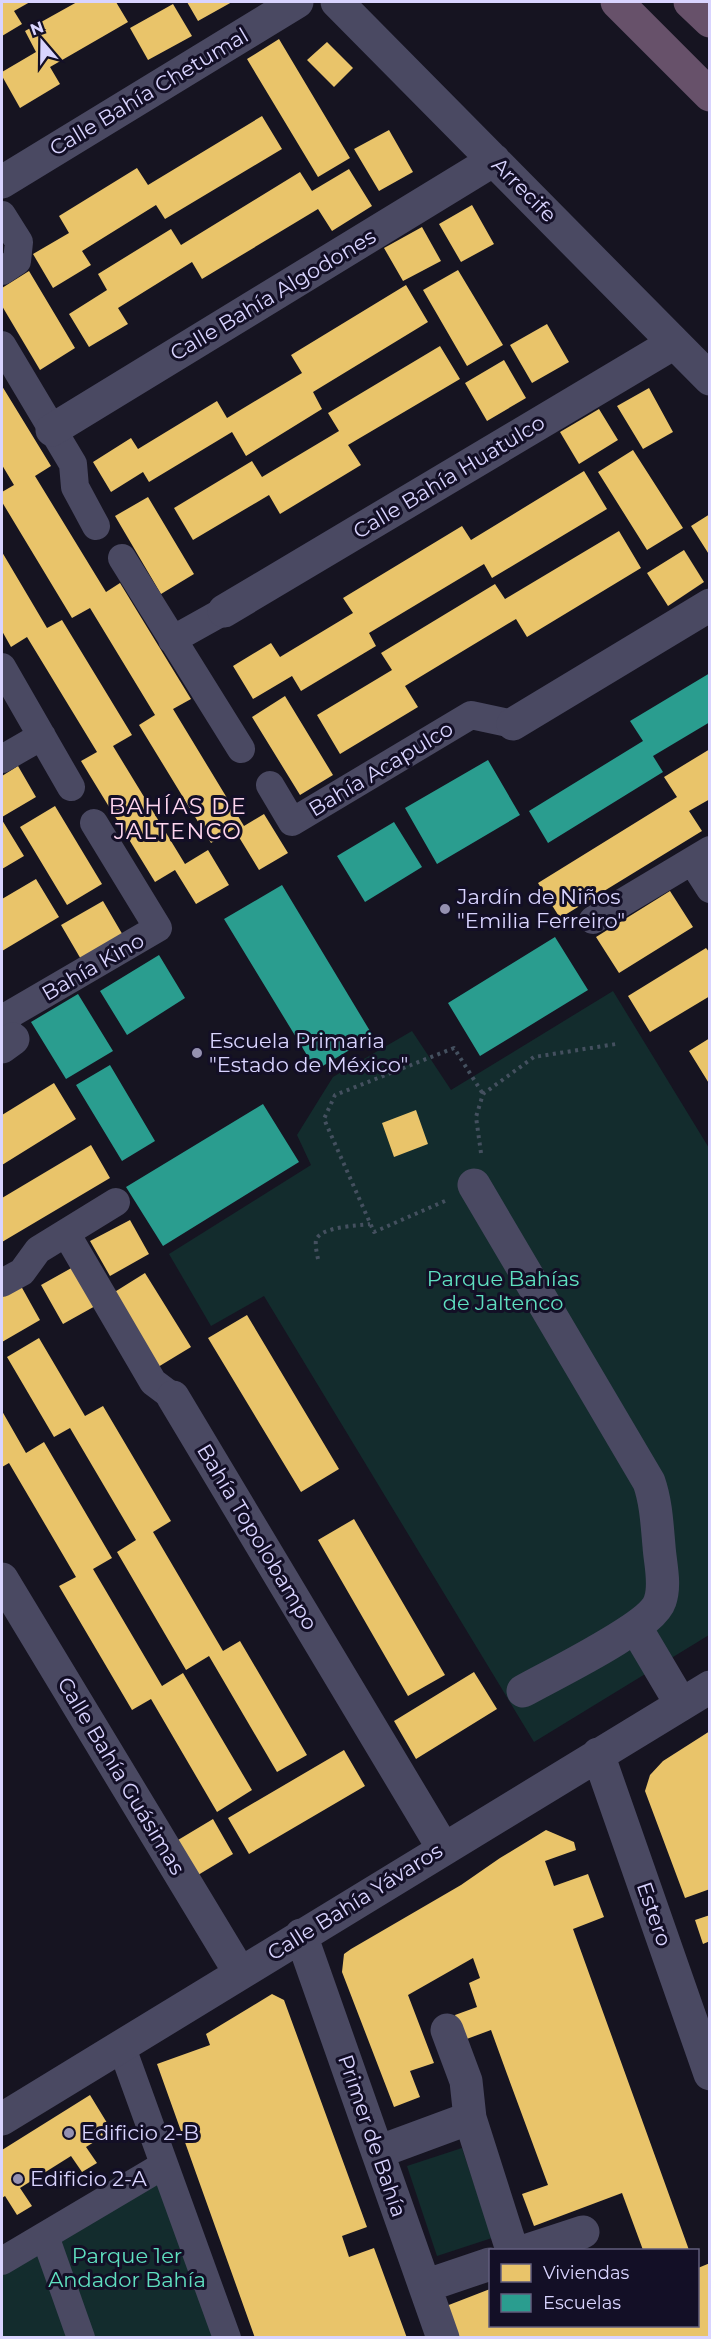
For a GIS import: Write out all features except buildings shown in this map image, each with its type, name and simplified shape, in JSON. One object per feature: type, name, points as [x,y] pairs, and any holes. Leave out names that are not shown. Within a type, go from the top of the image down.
[{"type":"highway","points":[[617,2],[710,95]]},
{"type":"highway","points":[[690,2],[710,21]]},
{"type":"street","name":"Calle Bahía Chetumal","points":[[2,182],[297,2]]},
{"type":"street","name":"Arrecife","points":[[337,2],[710,379]]},
{"type":"street","name":"Calle Bahía Algodones","points":[[52,430],[494,160]]},
{"type":"street","points":[[2,215],[19,242],[17,261],[2,271]]},
{"type":"street","name":"Calle Bahía Huatulco","points":[[224,611],[674,343]]},
{"type":"street","points":[[2,345],[73,464],[75,487],[96,526]]},
{"type":"street","points":[[122,558],[241,749]]},
{"type":"street","points":[[513,724],[710,605]]},
{"type":"street","points":[[172,639],[224,611]]},
{"type":"street","points":[[2,667],[71,787]]},
{"type":"street","name":"Bahía Acapulco","points":[[270,785],[292,822],[471,715],[513,724]]},
{"type":"street","points":[[2,759],[42,736]]},
{"type":"street","name":"Bahía Kino","points":[[7,1043],[2,1019],[158,928],[94,823]]},
{"type":"street","points":[[593,920],[701,855],[710,889]]},
{"type":"street","points":[[474,1185],[649,1482],[655,1506],[662,1593],[653,1614],[636,1628],[524,1691]]},
{"type":"street","points":[[2,1283],[22,1272],[38,1250],[116,1202]]},
{"type":"street","name":"Bahía Topolobampo","points":[[66,1233],[153,1382],[173,1397],[443,1848]]},
{"type":"street","name":"Calle Bahía Guásimas","points":[[2,1579],[240,1973]]},
{"type":"street","points":[[636,1628],[681,1704]]},
{"type":"street","name":"Calle Bahía Yávaros","points":[[2,2119],[710,1687]]},
{"type":"street","name":"Estero","points":[[598,1754],[710,2074]]},
{"type":"street","name":"Primer de Bahía","points":[[301,1935],[443,2337]]},
{"type":"street","points":[[447,2030],[466,2081],[470,2118],[512,2249]]},
{"type":"street","points":[[121,2045],[227,2337]]},
{"type":"street","points":[[378,2152],[470,2118]]},
{"type":"street","points":[[2,2261],[164,2165]]},
{"type":"street","points":[[531,2249],[583,2232]]},
{"type":"street","points":[[45,2236],[81,2337]]},
{"type":"street","points":[[425,2286],[489,2264]]},
{"type":"path","points":[[483,1094],[454,1048],[335,1095],[324,1119],[374,1232],[439,1204],[474,1185],[483,1164],[476,1117],[483,1094],[534,1057],[616,1044]]},
{"type":"path","points":[[318,1259],[316,1241],[320,1234],[330,1229],[370,1224]]},
{"type":"green space","name":"Parque Bahías de Jaltenco","points":[[613,991],[709,1148],[709,1635],[534,1742],[264,1296],[211,1326],[169,1254],[311,1165],[297,1135],[333,1077],[412,1031],[451,1090]]},
{"type":"green space","points":[[462,2148],[492,2238],[437,2256],[407,2166]]},
{"type":"green space","name":"Parque 1er Andador Bahía","points":[[164,2165],[227,2337],[2,2337],[2,2261]]},
{"type":"place","name":"Jardín de Niños \"Emilia Ferreiro\"","points":[[445,909]]},
{"type":"place","name":"Escuela Primaria \"Estado de México\"","points":[[197,1053]]},
{"type":"place","name":"Edificio 2-B","points":[[69,2133]]},
{"type":"place","name":"Edificio 2-A","points":[[18,2179]]},
{"type":"district","name":"BAHÍAS DE JALTENCO","points":[[178,818]]}]
